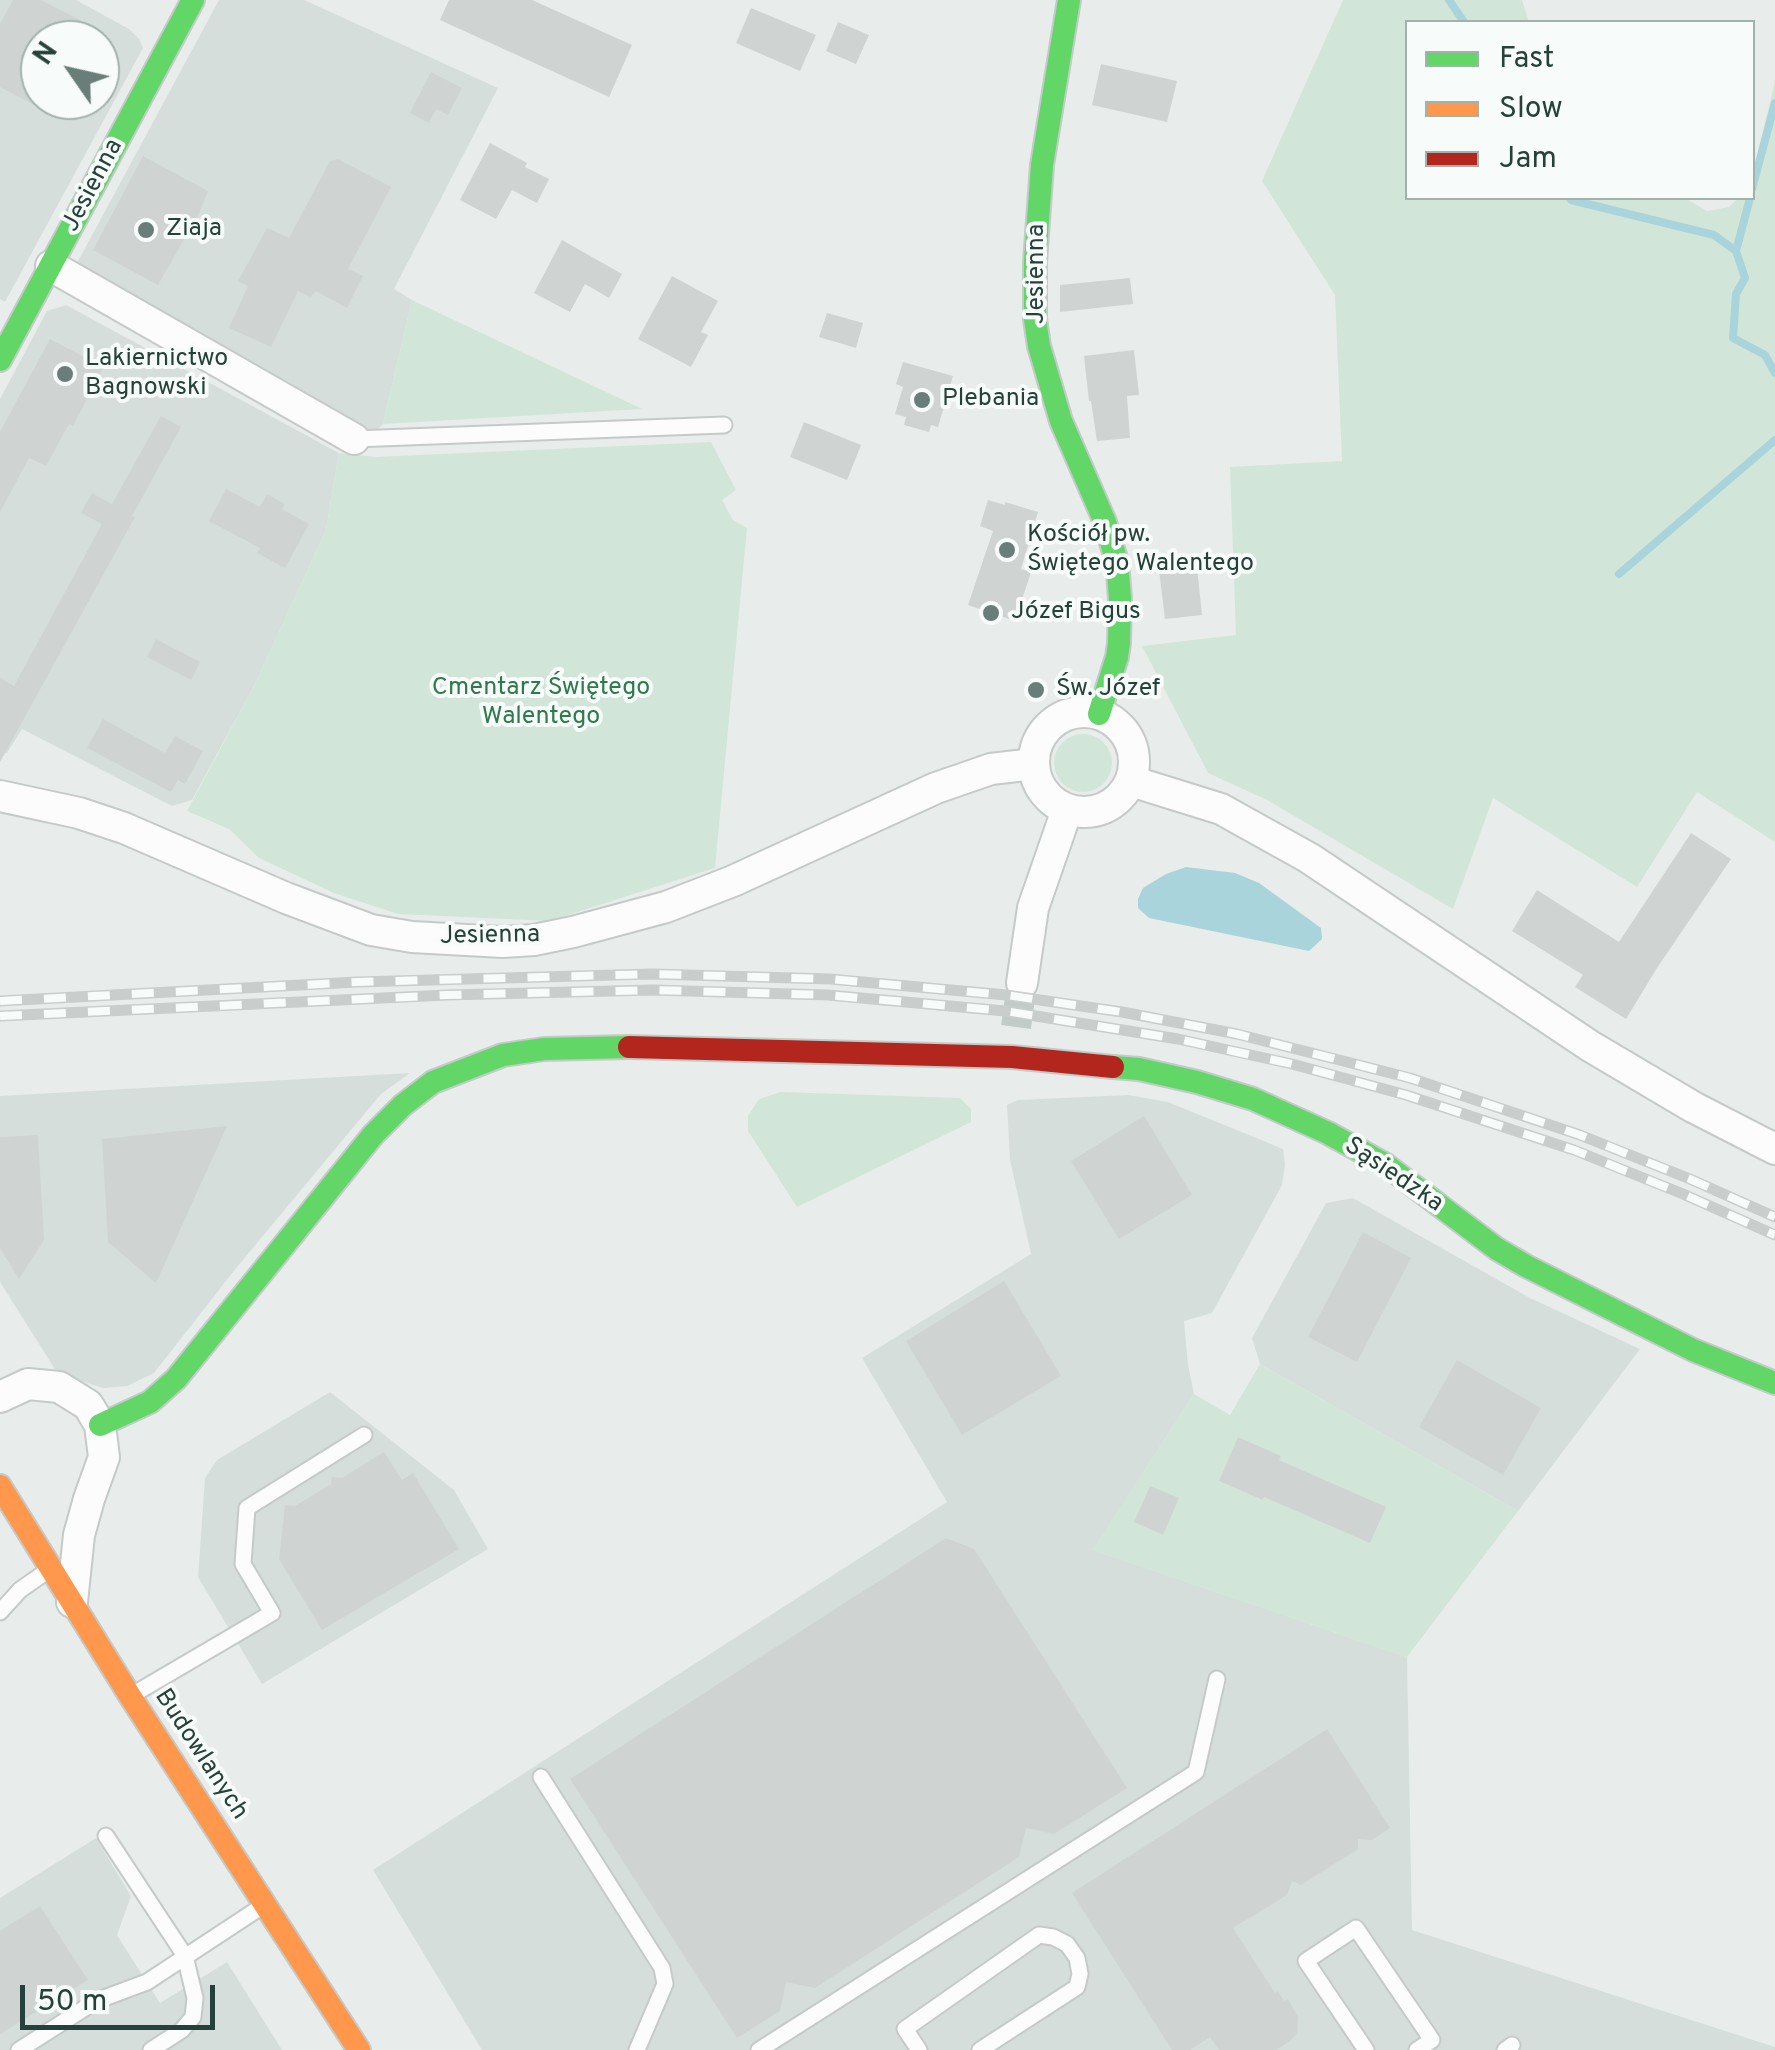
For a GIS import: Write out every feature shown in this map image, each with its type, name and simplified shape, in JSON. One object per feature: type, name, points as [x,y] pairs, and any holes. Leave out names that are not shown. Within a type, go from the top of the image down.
[{"type":"street","name":"Jesienna","points":[[0,360],[193,0]]},
{"type":"street","name":"Jesienna","points":[[1070,0],[1042,165],[1034,262],[1035,319],[1061,421],[1105,522],[1117,562],[1119,643],[1099,714]]},
{"type":"street","points":[[51,266],[354,439]]},
{"type":"street","points":[[1083,712],[1099,714],[1125,733],[1132,748],[1131,781],[1112,805],[1098,811],[1067,810],[1050,800],[1039,784],[1034,764],[1036,748],[1042,734],[1054,722],[1083,712]]},
{"type":"street","name":"Jesienna","points":[[0,796],[79,812],[124,828],[371,930],[412,937],[504,942],[534,940],[666,908],[750,874],[936,788],[991,769],[1034,764]]},
{"type":"street","points":[[1131,781],[1220,809],[1310,858],[1590,1046],[1692,1107],[1775,1149]]},
{"type":"street","points":[[1022,983],[1033,908],[1067,810]]},
{"type":"street","name":"Sąsiedzka","points":[[100,1424],[136,1410],[176,1379],[389,1118],[433,1082],[503,1055],[544,1048],[596,1046],[1014,1042],[1198,1082],[1253,1099],[1328,1133],[1386,1165],[1497,1249],[1526,1266],[1693,1350],[1775,1384]]},
{"type":"street","points":[[0,1397],[28,1384],[59,1388],[88,1406],[100,1424],[104,1457],[79,1536],[72,1602]]},
{"type":"street","name":"Budowlanych","points":[[0,1486],[358,2050]]},
{"type":"lane","points":[[354,439],[724,424]]},
{"type":"lane","points":[[130,1696],[272,1613],[243,1564],[248,1508],[364,1435]]},
{"type":"lane","points":[[0,1612],[20,1590],[52,1568]]},
{"type":"lane","points":[[758,2050],[1196,1772],[1217,1679]]},
{"type":"lane","points":[[540,1778],[662,1968],[665,1984],[637,2050]]},
{"type":"lane","points":[[106,1836],[185,1956],[194,1998],[193,2017],[182,2030],[151,2050]]},
{"type":"lane","points":[[19,2050],[96,2001],[147,1982],[264,1905]]},
{"type":"lane","points":[[1366,2050],[1306,1961],[1356,1928],[1432,2040],[1418,2050]]},
{"type":"lane","points":[[919,2050],[906,2029],[1039,1935],[1067,1944],[1080,1974],[1077,1986],[980,2050]]},
{"type":"shaded area","points":[[0,0],[76,0],[113,20],[20,20],[20,120],[104,120],[5,302],[0,299]]},
{"type":"shaded area","name":"Ziaja","points":[[219,0],[304,0],[498,88],[394,289],[412,300],[383,424],[373,434],[77,263]]},
{"type":"shaded area","points":[[120,24],[139,39],[143,48],[120,90]]},
{"type":"shaded area","points":[[66,305],[339,453],[326,530],[254,686],[192,800],[172,806],[22,729],[7,753],[0,754],[0,399],[47,311]]},
{"type":"shaded area","points":[[410,1073],[381,1094],[154,1373],[127,1386],[103,1388],[58,1374],[0,1282],[0,1096]]},
{"type":"shaded area","points":[[1128,1095],[1168,1102],[1283,1149],[1285,1165],[1282,1185],[1212,1313],[1184,1321],[1194,1394],[1093,1550],[1407,1657],[1412,1930],[1775,2050],[482,2050],[373,1870],[947,1502],[862,1358],[1031,1254],[1010,1160],[1007,1105],[1018,1100]]},
{"type":"shaded area","points":[[1353,1198],[1530,1298],[1640,1349],[1518,1511],[1260,1364],[1252,1338],[1326,1203]]},
{"type":"shaded area","points":[[330,1392],[454,1490],[488,1549],[262,1684],[198,1577],[205,1478],[217,1460]]},
{"type":"shaded area","points":[[96,1838],[131,1896],[117,1935],[160,2003],[227,1962],[282,2050],[0,2050],[0,1898]]},
{"type":"green space","points":[[1343,0],[1522,0],[1528,20],[1405,20],[1405,200],[1688,200],[1707,211],[1729,207],[1736,200],[1755,200],[1755,164],[1775,81],[1775,842],[1697,792],[1637,887],[1493,798],[1453,909],[1267,800],[1208,773],[1142,646],[1236,635],[1230,467],[1342,461],[1335,295],[1262,181]]},
{"type":"green space","points":[[412,300],[642,409],[383,424]]},
{"type":"green space","name":"Cmentarz Świętego Walentego","points":[[711,442],[736,490],[722,500],[733,520],[747,528],[715,868],[549,921],[398,914],[334,893],[259,858],[229,829],[187,811],[254,686],[326,530],[339,453],[375,457]]},
{"type":"green space","points":[[1083,734],[1104,742],[1112,763],[1104,784],[1083,792],[1062,784],[1054,763],[1062,742]]},
{"type":"green space","points":[[781,1092],[960,1098],[971,1109],[971,1122],[797,1207],[748,1131],[748,1116],[759,1099]]},
{"type":"green space","points":[[1260,1364],[1518,1511],[1407,1657],[1092,1550],[1194,1394],[1230,1415]]},
{"type":"water","points":[[1186,867],[1235,873],[1259,883],[1321,928],[1322,939],[1309,951],[1149,918],[1138,908],[1143,888]]},
{"type":"building","points":[[13,0],[41,0],[80,20],[20,20],[20,98],[0,87],[0,24]]},
{"type":"building","points":[[449,0],[532,0],[632,45],[609,97],[440,20]]},
{"type":"building","points":[[751,8],[816,35],[800,71],[736,43]]},
{"type":"building","points":[[838,22],[869,35],[856,64],[826,51]]},
{"type":"building","points":[[1101,64],[1177,81],[1167,122],[1092,105]]},
{"type":"building","points":[[431,72],[462,88],[448,115],[436,109],[429,123],[410,113]]},
{"type":"building","points":[[490,143],[549,179],[537,203],[512,190],[496,219],[460,200]]},
{"type":"building","name":"Ziaja","points":[[143,156],[208,191],[158,285],[93,250]]},
{"type":"building","points":[[338,159],[391,187],[348,269],[363,276],[347,308],[316,291],[310,297],[298,291],[271,347],[229,328],[248,286],[238,281],[267,228],[289,238],[330,161]]},
{"type":"building","points":[[562,240],[622,274],[609,298],[585,284],[570,312],[534,293]]},
{"type":"building","points":[[672,276],[718,301],[701,332],[708,335],[691,367],[638,339]]},
{"type":"building","points":[[1130,278],[1133,304],[1060,312],[1060,285]]},
{"type":"building","points":[[827,313],[863,323],[856,348],[819,337]]},
{"type":"building","points":[[50,339],[103,367],[73,426],[69,424],[46,466],[29,458],[0,512],[0,432]]},
{"type":"building","points":[[1134,350],[1139,395],[1127,396],[1130,438],[1097,441],[1084,356]]},
{"type":"building","name":"Plebania","points":[[903,362],[953,376],[938,427],[931,425],[929,432],[904,425],[906,417],[895,414],[903,387],[896,384]]},
{"type":"building","points":[[161,416],[181,427],[0,762],[0,678],[14,686],[102,524],[81,513],[92,493],[112,504]]},
{"type":"building","points":[[804,422],[861,445],[847,480],[790,457]]},
{"type":"building","points":[[226,489],[260,507],[267,494],[285,504],[282,509],[309,524],[285,568],[257,553],[260,548],[209,521]]},
{"type":"building","name":"Kościół pw. Świętego Walentego","points":[[988,500],[1038,512],[1021,569],[1031,572],[1015,621],[968,605],[993,531],[980,526]]},
{"type":"building","points":[[1196,558],[1202,615],[1165,619],[1158,562]]},
{"type":"building","points":[[156,639],[200,662],[191,680],[147,657]]},
{"type":"building","points":[[103,719],[165,753],[175,736],[203,751],[185,784],[178,780],[171,792],[87,748]]},
{"type":"building","points":[[1691,833],[1731,859],[1626,1019],[1575,987],[1583,975],[1512,931],[1537,890],[1619,942]]},
{"type":"building","points":[[1144,1116],[1192,1195],[1119,1239],[1071,1161]]},
{"type":"building","points":[[227,1126],[156,1283],[108,1242],[102,1139]]},
{"type":"building","points":[[38,1135],[44,1240],[19,1279],[0,1248],[0,1137]]},
{"type":"building","points":[[1363,1232],[1411,1258],[1357,1362],[1308,1337]]},
{"type":"building","points":[[1004,1281],[1061,1376],[962,1435],[906,1341]]},
{"type":"building","points":[[1457,1360],[1541,1408],[1503,1475],[1419,1427]]},
{"type":"building","points":[[1238,1437],[1281,1456],[1279,1460],[1386,1507],[1370,1543],[1219,1481]]},
{"type":"building","points":[[384,1452],[402,1480],[413,1473],[459,1549],[322,1630],[279,1559],[285,1505],[295,1506],[331,1484],[332,1477],[342,1478]]},
{"type":"building","points":[[1150,1486],[1179,1498],[1163,1535],[1134,1522]]},
{"type":"building","points":[[946,1538],[974,1549],[1127,1788],[1054,1834],[1026,1828],[1019,1857],[815,1988],[786,1982],[780,2011],[737,2038],[570,1779]]},
{"type":"building","points":[[1327,1729],[1390,1828],[1372,1840],[1358,1839],[1358,1849],[1301,1885],[1292,1881],[1287,1895],[1233,1928],[1275,1993],[1278,1991],[1284,2001],[1288,1999],[1298,2017],[1297,2033],[1276,2050],[1219,2050],[1210,2037],[1190,2050],[1172,2050],[1072,1893]]},
{"type":"building","points":[[40,1906],[88,1980],[0,2034],[0,1931]]},
{"type":"waterway","points":[[1449,0],[1463,20]]},
{"type":"waterway","points":[[1755,178],[1775,103]]},
{"type":"waterway","points":[[1571,200],[1714,235],[1736,251],[1745,278],[1736,294],[1733,338],[1765,355],[1775,373]]},
{"type":"waterway","points":[[1736,251],[1749,200]]},
{"type":"waterway","points":[[1619,574],[1775,440]]},
{"type":"tunnel","points":[[1016,1027],[1022,983]]},
{"type":"railway","points":[[0,1001],[357,982],[652,974],[830,979],[1006,995],[1237,1034],[1410,1078],[1580,1135],[1775,1217]]},
{"type":"railway","points":[[0,1016],[447,995],[653,990],[828,995],[1005,1011],[1178,1039],[1406,1095],[1574,1150],[1775,1235]]},
{"type":"traffic: fast","points":[[0,360],[193,0]]},
{"type":"traffic: fast","points":[[1069,0],[1042,165],[1035,319],[1061,421],[1105,522],[1117,562],[1119,643],[1099,714]]},
{"type":"traffic: fast","points":[[100,1425],[150,1402],[176,1379],[373,1135],[433,1082],[503,1055],[544,1049],[629,1047]]},
{"type":"traffic: fast","points":[[1113,1067],[1197,1082],[1253,1099],[1328,1133],[1386,1165],[1497,1249],[1526,1266],[1693,1350],[1775,1383]]},
{"type":"traffic: slow","points":[[0,1486],[130,1696],[359,2050]]},
{"type":"traffic: jam","points":[[629,1047],[1012,1057],[1113,1067]]},
{"type":"place","name":"Ziaja","points":[[146,230]]},
{"type":"place","name":"Lakiernictwo Bagnowski","points":[[65,374]]},
{"type":"place","name":"Plebania","points":[[922,400]]},
{"type":"place","name":"Kościół pw. Świętego Walentego","points":[[1007,550]]},
{"type":"place","name":"Józef Bigus","points":[[991,613]]},
{"type":"place","name":"Św. Józef","points":[[1036,690]]}]
